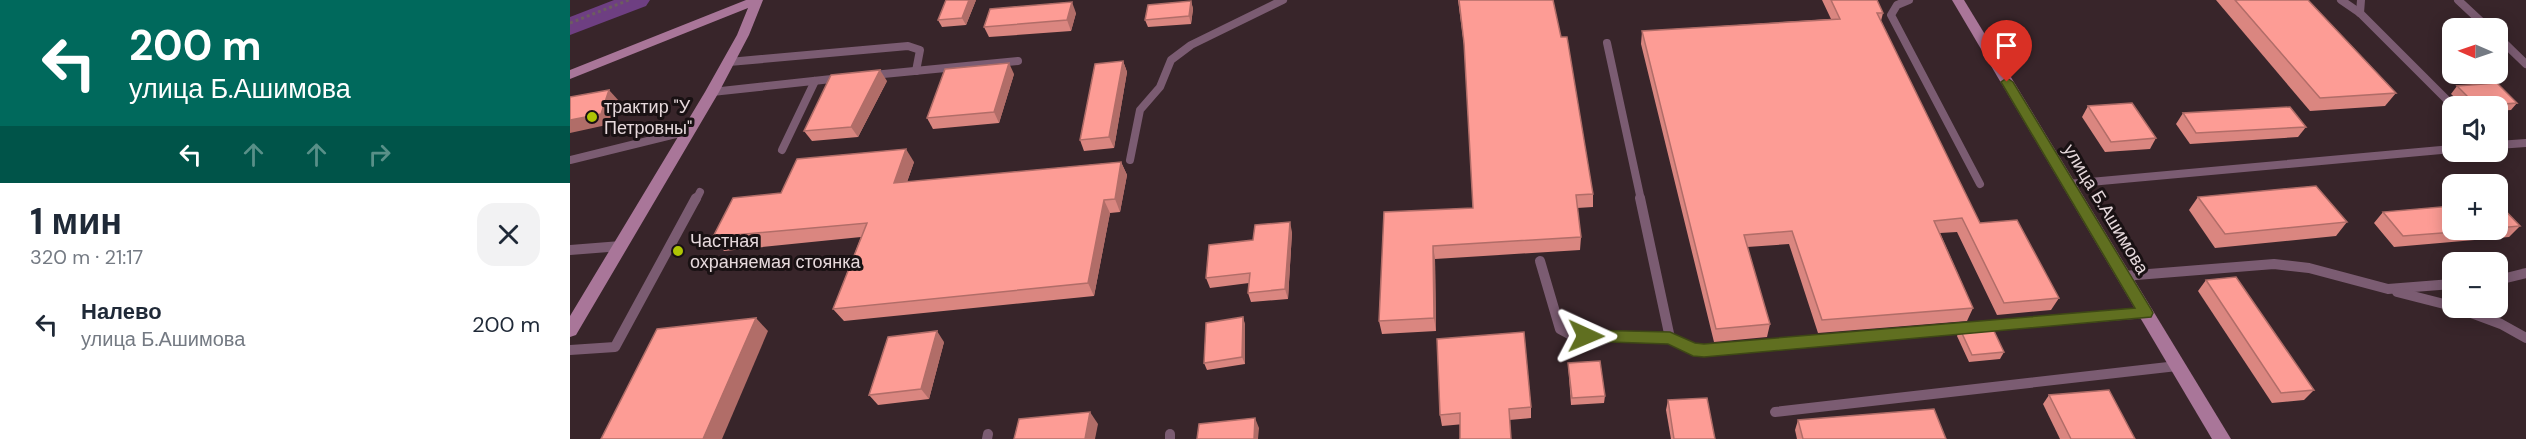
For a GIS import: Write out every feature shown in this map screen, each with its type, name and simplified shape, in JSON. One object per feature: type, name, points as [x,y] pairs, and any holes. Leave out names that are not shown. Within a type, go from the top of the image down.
[{"type":"street","points":[[570,330],[729,62],[757,0]]},
{"type":"street","points":[[570,75],[757,0]]},
{"type":"street","name":"улица Б.Ашимова","points":[[1958,0],[2222,439]]},
{"type":"lane","points":[[1130,160],[1141,107],[1160,87],[1171,60],[1191,45],[1283,0]]},
{"type":"lane","points":[[1909,0],[1897,5],[1891,15],[1980,184]]},
{"type":"lane","points":[[2341,0],[2360,13],[2443,96]]},
{"type":"lane","points":[[2360,13],[2361,0]]},
{"type":"lane","points":[[2458,0],[2477,18]]},
{"type":"lane","points":[[1607,43],[1670,338]]},
{"type":"lane","points":[[729,62],[908,46],[920,50],[916,71]]},
{"type":"lane","points":[[2508,47],[2526,64]]},
{"type":"lane","points":[[860,76],[1017,61]]},
{"type":"lane","points":[[712,92],[848,78]]},
{"type":"lane","points":[[782,150],[815,81]]},
{"type":"lane","points":[[572,160],[688,131]]},
{"type":"lane","points":[[2508,144],[2526,143]]},
{"type":"lane","points":[[2068,184],[2442,150]]},
{"type":"lane","points":[[570,350],[615,347],[700,192]]},
{"type":"lane","points":[[570,250],[621,246]]},
{"type":"lane","points":[[1540,261],[1560,329],[1564,333],[1573,336],[1670,338],[1693,350],[1704,351],[2146,313]]},
{"type":"lane","points":[[2124,276],[2274,264],[2309,268],[2442,304]]},
{"type":"lane","points":[[2508,278],[2526,273]]},
{"type":"lane","points":[[2388,290],[2442,285]]},
{"type":"lane","points":[[2485,318],[2526,338]]},
{"type":"lane","points":[[1775,412],[2178,366]]},
{"type":"path","points":[[570,24],[629,0]]},
{"type":"building","points":[[946,0],[969,0],[962,18],[938,20]]},
{"type":"building","points":[[1459,0],[1553,0],[1561,37],[1567,37],[1593,194],[1576,195],[1581,237],[1433,246],[1434,318],[1379,321],[1384,212],[1473,208],[1464,43]]},
{"type":"building","points":[[1831,0],[1877,0],[1883,13],[1877,13],[1980,223],[2017,220],[2059,298],[2004,303],[1962,218],[1934,221],[1973,308],[1822,320],[1792,231],[1744,235],[1770,324],[1716,329],[1642,31],[1840,19]]},
{"type":"building","points":[[2235,0],[2308,0],[2396,93],[2320,98]]},
{"type":"building","points":[[1191,1],[1189,16],[1145,20],[1148,5]]},
{"type":"building","points":[[1072,2],[1067,20],[984,27],[990,9]]},
{"type":"building","points":[[1123,61],[1109,137],[1080,140],[1095,64]]},
{"type":"building","points":[[1009,63],[994,112],[927,118],[945,69]]},
{"type":"building","points":[[880,70],[851,127],[804,131],[831,75]]},
{"type":"building","points":[[2498,84],[2517,103],[2508,104],[2508,96],[2467,96],[2457,86]]},
{"type":"building","points":[[609,90],[601,114],[570,120],[570,97]]},
{"type":"building","points":[[2132,103],[2156,138],[2111,142],[2088,106]]},
{"type":"building","points":[[2290,107],[2306,127],[2196,133],[2183,113]]},
{"type":"building","points":[[906,149],[894,183],[1121,162],[1115,199],[1104,200],[1088,283],[833,309],[867,223],[713,237],[733,198],[781,193],[797,159]]},
{"type":"building","points":[[2316,186],[2347,222],[2225,234],[2198,197]]},
{"type":"building","points":[[2442,207],[2442,233],[2403,236],[2383,212]]},
{"type":"building","points":[[2508,213],[2520,226],[2508,227]]},
{"type":"building","points":[[1290,222],[1285,289],[1248,293],[1250,273],[1206,278],[1209,245],[1253,240],[1255,225]]},
{"type":"building","points":[[2236,277],[2314,390],[2281,393],[2206,280]]},
{"type":"building","points":[[1243,317],[1242,357],[1204,363],[1206,323]]},
{"type":"building","points":[[756,318],[703,439],[601,439],[657,329]]},
{"type":"building","points":[[1977,327],[1978,331],[1993,329],[2004,352],[1972,355],[1960,329]]},
{"type":"building","points":[[937,331],[921,389],[869,395],[888,337]]},
{"type":"building","points":[[1524,332],[1531,407],[1509,409],[1511,439],[1460,439],[1460,413],[1440,415],[1437,339]]},
{"type":"building","points":[[1600,361],[1605,396],[1572,398],[1568,363]]},
{"type":"building","points":[[2109,390],[2135,439],[2071,439],[2049,395]]},
{"type":"building","points":[[1707,398],[1715,439],[1674,439],[1668,400]]},
{"type":"building","points":[[1934,409],[1946,439],[1803,439],[1798,420]]},
{"type":"building","points":[[1090,412],[1085,439],[1014,439],[1019,419]]},
{"type":"building","points":[[1255,418],[1254,439],[1197,439],[1199,424]]},
{"type":"waterway","points":[[570,27],[637,0]]},
{"type":"place","name":"трактир \"У Петровны\"","points":[[592,117]]},
{"type":"place","name":"Частная охраняемая стоянка","points":[[678,251]]},
{"type":"route","points":[[1586,336],[1670,338],[1693,350],[1704,351],[2146,313],[2007,82]]}]
